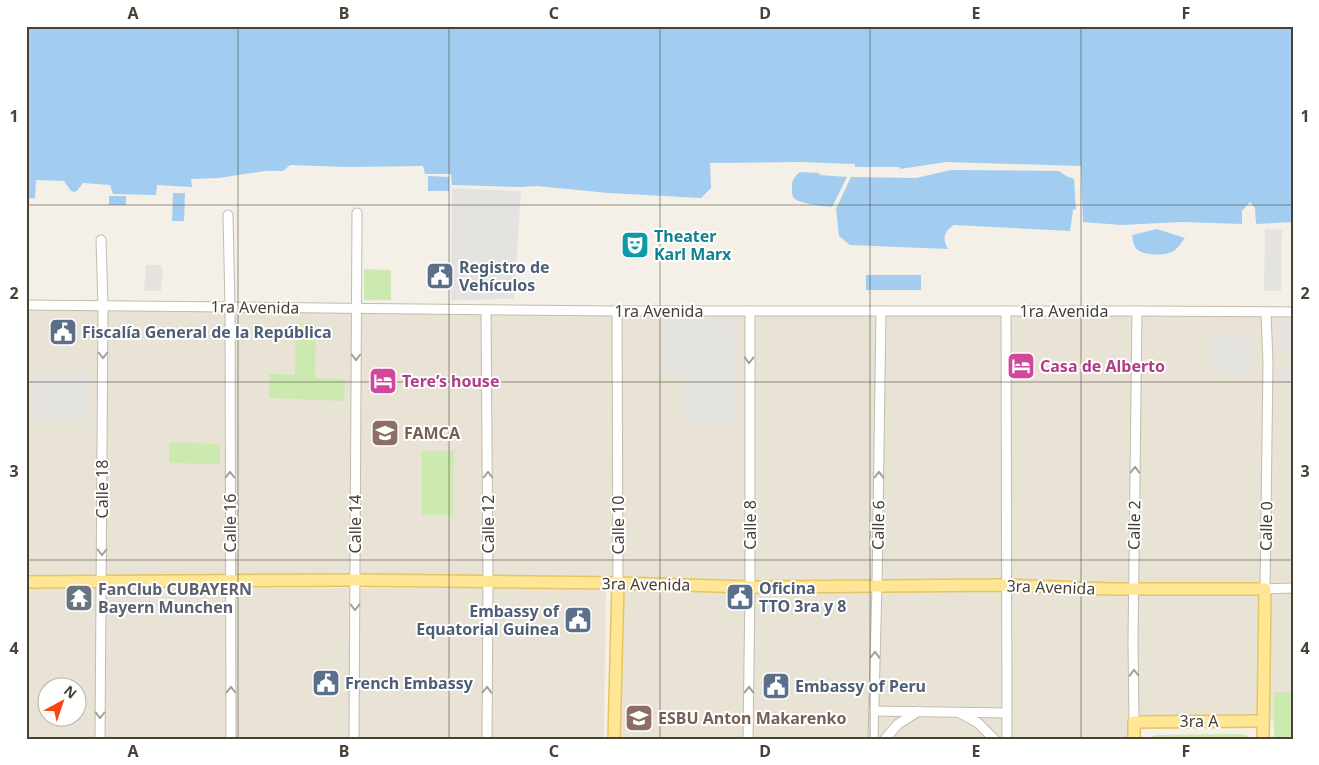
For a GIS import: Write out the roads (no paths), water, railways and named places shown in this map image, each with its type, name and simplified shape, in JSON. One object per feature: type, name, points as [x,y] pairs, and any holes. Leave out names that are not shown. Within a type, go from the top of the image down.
[{"type":"main road","name":"3ra Avenida","points":[[26,582],[355,580],[618,583],[750,587],[1006,585],[1134,589],[1265,589]]},
{"type":"main road","name":"Calle 10","points":[[614,739],[618,583]]},
{"type":"main road","name":"Calle 0","points":[[1262,739],[1265,589]]},
{"type":"main road","points":[[1234,721],[1246,724],[1262,739]]},
{"type":"main road","name":"3ra A","points":[[1134,722],[1263,721]]},
{"type":"main road","name":"Calle 2","points":[[1134,722],[1135,739]]},
{"type":"main road","points":[[1135,739],[1145,727],[1157,722]]},
{"type":"street","name":"Calle 14","points":[[354,739],[357,212]]},
{"type":"street","name":"Calle 16","points":[[228,215],[231,739]]},
{"type":"street","name":"Calle 18","points":[[100,739],[103,306],[101,240]]},
{"type":"street","name":"1ra Avenida","points":[[26,305],[617,311],[1293,312]]},
{"type":"street","name":"Calle 12","points":[[486,310],[487,739]]},
{"type":"street","name":"Calle 10","points":[[617,311],[618,583]]},
{"type":"street","name":"Calle 8","points":[[748,739],[750,311]]},
{"type":"street","name":"Calle 6","points":[[873,739],[881,311]]},
{"type":"street","points":[[1006,311],[1007,739]]},
{"type":"street","name":"Calle 2","points":[[1134,722],[1137,311]]},
{"type":"street","name":"Calle 0","points":[[1265,589],[1268,363],[1266,313]]},
{"type":"street","points":[[1265,589],[1293,588]]},
{"type":"street","points":[[873,711],[1007,713]]},
{"type":"street","points":[[884,739],[898,724],[919,711]]},
{"type":"street","points":[[958,712],[978,723],[994,739]]},
{"type":"water","points":[[26,26],[1293,26],[1293,222],[1256,224],[1255,208],[1250,202],[1242,211],[1242,224],[1182,222],[1121,225],[1083,222],[1081,166],[946,162],[900,169],[899,167],[855,167],[855,164],[799,162],[710,163],[711,188],[701,198],[608,193],[537,186],[452,185],[451,174],[425,174],[423,166],[346,167],[290,165],[283,171],[265,171],[219,178],[191,179],[192,187],[157,185],[156,195],[113,194],[110,185],[83,183],[74,192],[71,191],[64,181],[36,180],[35,198],[26,199]]},
{"type":"water","points":[[951,170],[1059,171],[1074,179],[1076,209],[1073,210],[1070,231],[954,225],[945,236],[948,249],[850,245],[839,236],[836,209],[851,177],[916,178]]},
{"type":"water","points":[[800,172],[847,177],[832,207],[805,203],[793,197],[793,181]]},
{"type":"water","points":[[428,176],[449,177],[449,191],[428,191]]},
{"type":"water","points":[[173,193],[185,193],[184,221],[172,221]]},
{"type":"water","points":[[109,196],[126,196],[126,205],[109,205]]},
{"type":"water","points":[[1157,229],[1185,238],[1175,250],[1166,254],[1148,254],[1134,246],[1132,235]]},
{"type":"water","points":[[866,275],[921,275],[921,290],[866,290]]},
{"type":"place","name":"Theater Karl Marx","points":[[635,245]]},
{"type":"place","name":"Registro de Vehículos","points":[[440,276]]},
{"type":"place","name":"Fiscalía General de la República","points":[[63,332]]},
{"type":"place","name":"Casa de Alberto","points":[[1021,366]]},
{"type":"place","name":"Tere’s house","points":[[383,381]]},
{"type":"place","name":"FAMCA","points":[[385,433]]},
{"type":"place","name":"Oficina TTO 3ra y 8","points":[[740,597]]},
{"type":"place","name":"FanClub CUBAYERN Bayern Munchen","points":[[79,598]]},
{"type":"place","name":"Embassy of Equatorial Guinea","points":[[578,620]]},
{"type":"place","name":"French Embassy","points":[[326,683]]},
{"type":"place","name":"Embassy of Peru","points":[[776,686]]},
{"type":"place","name":"ESBU Anton Makarenko","points":[[639,718]]}]
